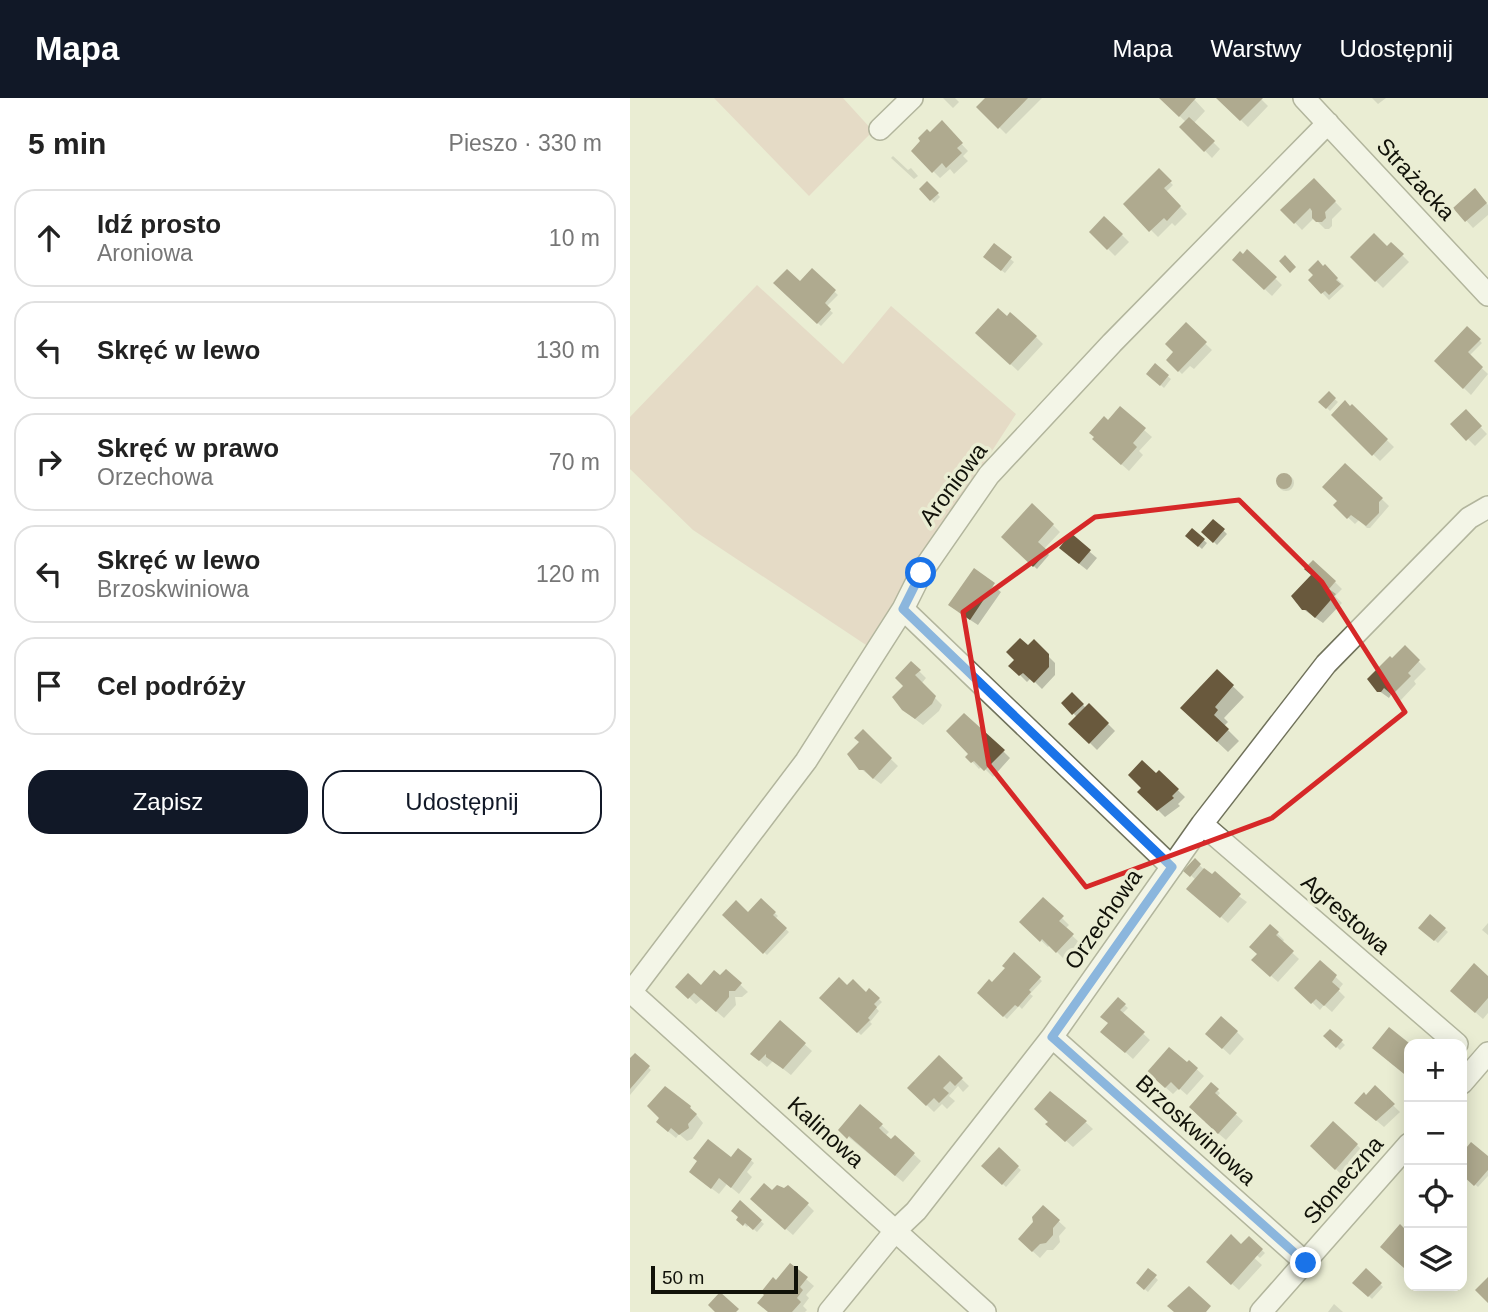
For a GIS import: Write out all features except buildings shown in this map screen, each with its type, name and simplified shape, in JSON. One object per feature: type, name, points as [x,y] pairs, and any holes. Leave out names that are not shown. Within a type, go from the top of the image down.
[{"type":"street","points":[[880,129],[912,98]]},
{"type":"street","name":"Strażacka","points":[[1304,98],[1488,295]]},
{"type":"street","name":"Aroniowa","points":[[631,992],[806,761],[903,609],[921,573],[989,475],[1112,343],[1328,123]]},
{"type":"street","name":"Orzechowa","points":[[830,1312],[896,1230],[916,1211],[1052,1037],[1202,824],[1326,664],[1469,518],[1488,507]]},
{"type":"street","points":[[903,609],[1172,867]]},
{"type":"street","name":"Agrestowa","points":[[1202,824],[1451,1039]]},
{"type":"street","name":"Kalinowa","points":[[631,992],[985,1312]]},
{"type":"street","name":"Brzoskwiniowa","points":[[1052,1037],[1306,1263]]},
{"type":"street","points":[[1467,1050],[1483,1058],[1467,1077]]},
{"type":"street","name":"Słoneczna","points":[[1261,1312],[1404,1150]]},
{"type":"highlighted area","points":[[1239,500],[1322,582],[1405,712],[1272,818],[1086,887],[989,765],[963,612],[1095,517]]},
{"type":"shaded area","points":[[714,98],[843,98],[873,131],[809,196]]},
{"type":"shaded area","points":[[757,285],[843,364],[891,306],[1016,414],[866,645],[693,530],[630,469],[630,417]]},
{"type":"route","points":[[921,573],[903,609],[1172,867],[1052,1037],[1306,1263]]}]
